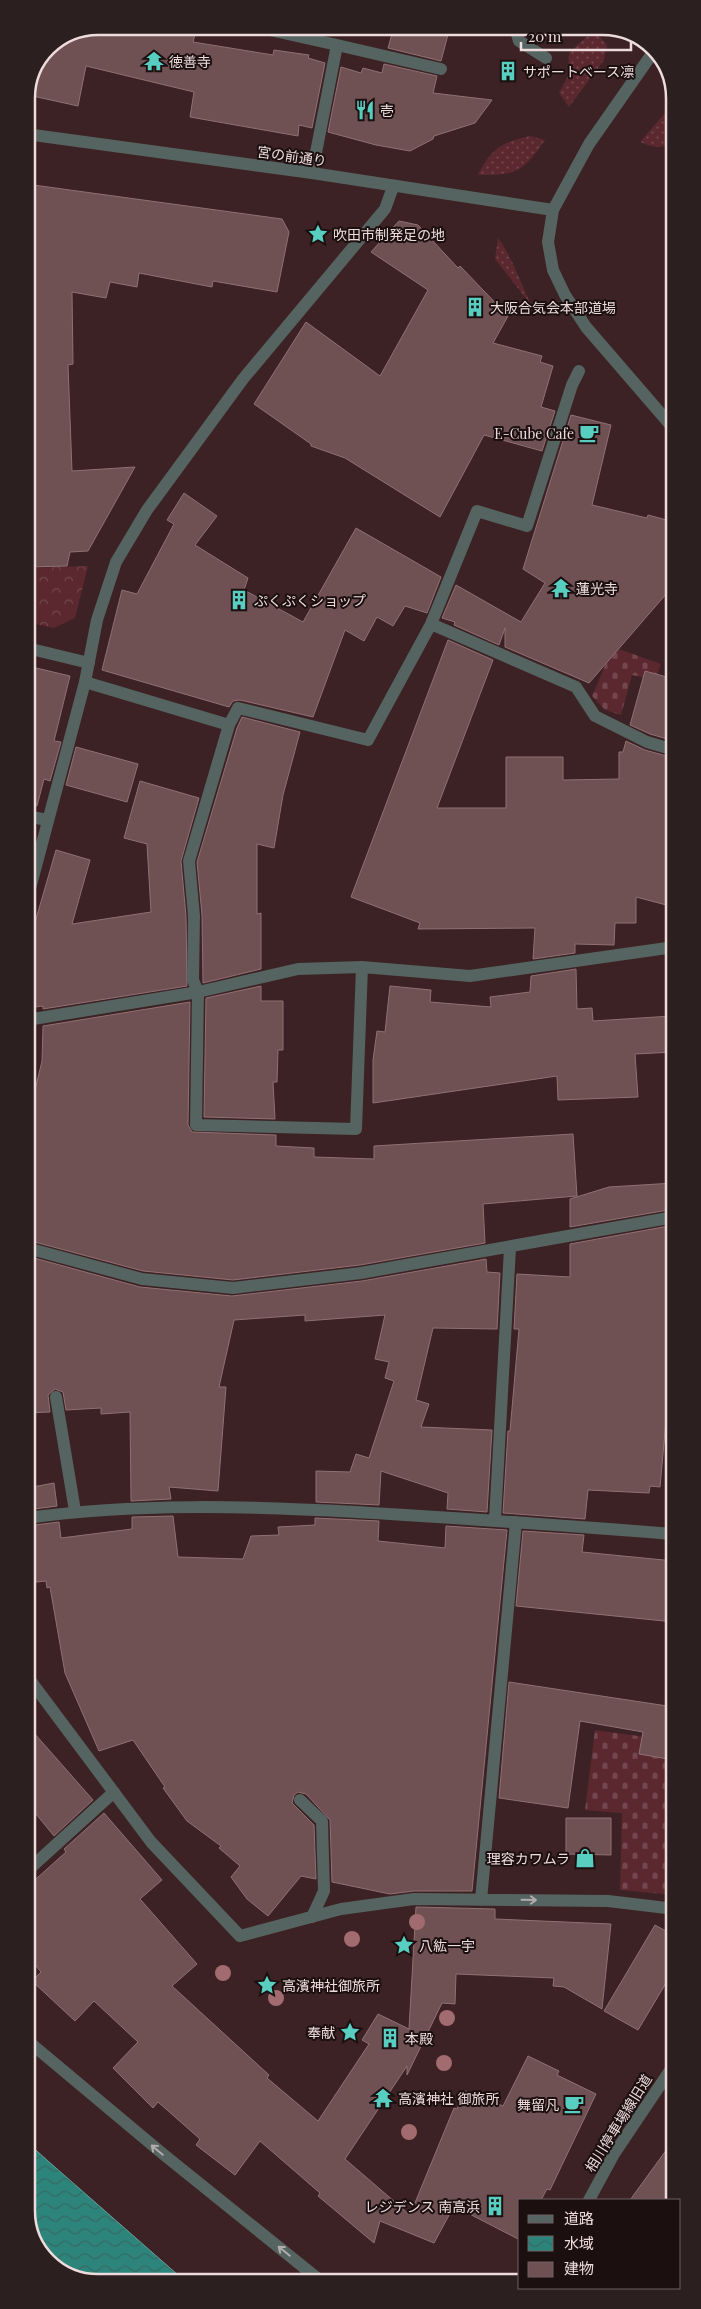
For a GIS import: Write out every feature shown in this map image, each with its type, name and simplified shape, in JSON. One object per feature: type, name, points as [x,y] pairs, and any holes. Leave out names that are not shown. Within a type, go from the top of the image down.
[{"type":"street","points":[[293,35],[441,69]]},
{"type":"street","points":[[517,35],[518,42],[546,58]]},
{"type":"street","points":[[312,173],[337,45]]},
{"type":"street","points":[[650,57],[589,144],[553,210],[548,242],[553,270],[565,295],[586,328],[666,420]]},
{"type":"street","name":"宮の前通り","points":[[35,135],[312,173],[392,187],[553,210]]},
{"type":"street","points":[[35,868],[85,682],[97,620],[116,562],[147,510],[243,379],[385,210],[392,187]]},
{"type":"street","points":[[362,967],[356,1129],[196,1126],[198,992],[193,980],[194,916],[189,862],[229,725],[238,708],[368,740],[430,624],[477,510],[528,526],[572,385],[580,372]]},
{"type":"street","points":[[430,624],[576,687],[596,716],[647,742],[666,748]]},
{"type":"street","points":[[35,650],[89,663]]},
{"type":"street","points":[[85,682],[229,725]]},
{"type":"street","points":[[35,818],[47,820]]},
{"type":"street","points":[[35,1019],[198,992],[298,969],[362,967],[470,976],[666,948]]},
{"type":"street","points":[[35,1250],[142,1279],[232,1288],[361,1273],[510,1248],[666,1219]]},
{"type":"street","points":[[495,1519],[510,1248]]},
{"type":"street","points":[[56,1397],[76,1512]]},
{"type":"street","points":[[35,1517],[76,1512],[242,1506],[495,1519],[666,1533]]},
{"type":"street","points":[[481,1900],[516,1522]]},
{"type":"street","points":[[35,1687],[151,1842],[240,1936],[341,1909],[414,1898],[608,1901],[666,1908]]},
{"type":"street","points":[[35,1865],[114,1792]]},
{"type":"street","points":[[300,1800],[322,1821],[324,1891],[312,1917]]},
{"type":"street","points":[[35,2047],[163,2154],[312,2274]]},
{"type":"street","name":"相川停車場線旧道","points":[[589,2199],[614,2154],[666,2076]]},
{"type":"green space","points":[[599,36],[607,45],[604,60],[569,107],[559,93],[568,76],[569,53],[586,37]]},
{"type":"green space","points":[[665,113],[666,146],[657,147],[640,142]]},
{"type":"green space","points":[[530,136],[545,140],[525,165],[518,170],[502,174],[478,175],[488,158],[498,148],[512,141]]},
{"type":"green space","points":[[498,238],[512,262],[532,306],[495,259]]},
{"type":"green space","points":[[88,566],[75,618],[54,628],[35,624],[35,568]]},
{"type":"green space","points":[[613,647],[661,664],[655,680],[632,675],[621,715],[605,710],[592,696]]},
{"type":"green space","points":[[595,1730],[666,1740],[666,1894],[620,1890],[622,1813],[585,1810]]},
{"type":"water","points":[[35,2149],[177,2274],[86,2273],[74,2269],[56,2258],[43,2242],[36,2223]]},
{"type":"building","points":[[195,35],[193,42],[273,55],[274,50],[309,55],[308,58],[325,63],[312,128],[299,125],[298,136],[190,117],[194,92],[86,66],[78,106],[35,97],[36,86],[40,74],[53,53],[74,40],[86,36]]},
{"type":"building","points":[[392,35],[448,35],[441,61],[388,48]]},
{"type":"building","points":[[384,64],[437,76],[433,93],[492,100],[475,123],[434,136],[433,139],[410,151],[376,145],[328,132],[341,67],[361,73],[363,68],[382,73]]},
{"type":"building","points":[[35,185],[282,219],[289,232],[277,292],[213,281],[212,287],[139,273],[137,287],[110,282],[106,298],[72,292],[73,364],[68,365],[72,471],[135,467],[88,551],[70,552],[67,566],[35,567]]},
{"type":"building","points":[[399,221],[418,225],[458,268],[460,266],[508,316],[493,343],[542,356],[540,362],[553,366],[541,407],[555,411],[542,451],[484,435],[440,517],[345,458],[311,446],[311,444],[254,404],[306,322],[380,376],[428,290],[371,252]]},
{"type":"building","name":"蓮光寺","points":[[571,415],[611,425],[592,505],[647,518],[648,515],[666,520],[666,594],[589,683],[505,647],[505,628],[499,645],[454,625],[455,622],[442,618],[456,585],[521,622],[545,583],[523,569]]},
{"type":"building","points":[[184,493],[217,516],[195,545],[248,578],[244,590],[303,622],[356,528],[441,577],[427,613],[405,606],[393,626],[377,617],[364,641],[345,630],[313,717],[240,700],[233,701],[229,707],[102,670],[122,590],[137,594],[174,524],[167,520]]},
{"type":"building","points":[[448,640],[493,660],[437,808],[506,808],[506,757],[563,757],[563,780],[619,779],[619,752],[623,752],[626,741],[645,750],[666,756],[666,905],[636,897],[636,923],[615,923],[614,945],[575,944],[575,953],[533,959],[535,928],[418,929],[420,923],[351,897]]},
{"type":"building","points":[[35,668],[70,676],[54,741],[61,742],[50,781],[44,779],[37,806],[35,806]]},
{"type":"building","points":[[645,671],[666,677],[666,739],[630,725]]},
{"type":"building","points":[[242,717],[300,732],[283,795],[274,848],[257,844],[257,914],[261,913],[261,969],[203,983],[202,915],[197,862],[237,728]]},
{"type":"building","points":[[76,747],[138,764],[127,802],[66,785]]},
{"type":"building","points":[[140,781],[199,798],[181,861],[186,916],[187,986],[43,1009],[43,1006],[35,1007],[35,922],[56,850],[90,860],[72,924],[151,912],[147,844],[124,838]]},
{"type":"building","points":[[576,969],[577,1009],[592,1008],[593,1021],[666,1016],[666,1052],[635,1054],[638,1097],[558,1100],[557,1076],[373,1103],[373,1060],[377,1031],[385,1032],[390,986],[431,990],[430,1002],[491,1007],[490,997],[530,992],[531,976]]},
{"type":"building","points":[[261,986],[261,1001],[283,1001],[283,1050],[278,1050],[277,1082],[273,1082],[275,1119],[204,1117],[206,998]]},
{"type":"building","points":[[190,1002],[188,1125],[192,1132],[276,1135],[276,1146],[314,1148],[314,1157],[374,1159],[374,1146],[573,1134],[577,1196],[483,1204],[485,1243],[360,1265],[233,1280],[143,1271],[35,1242],[35,1090],[42,1061],[43,1026]]},
{"type":"building","points":[[666,1183],[666,1210],[570,1227],[570,1199],[609,1187]]},
{"type":"building","points":[[666,1226],[666,1421],[660,1487],[650,1486],[649,1493],[588,1490],[585,1519],[503,1513],[508,1431],[510,1431],[519,1329],[514,1329],[517,1274],[570,1277],[570,1244]]},
{"type":"building","points":[[35,1258],[140,1287],[232,1296],[362,1281],[486,1259],[487,1272],[500,1273],[497,1329],[433,1328],[416,1400],[429,1404],[421,1427],[492,1430],[487,1512],[447,1509],[448,1493],[381,1471],[379,1505],[316,1502],[316,1471],[350,1472],[356,1454],[369,1458],[394,1381],[385,1378],[389,1362],[375,1359],[385,1315],[305,1321],[305,1315],[234,1320],[219,1387],[226,1387],[218,1491],[169,1487],[171,1499],[131,1501],[130,1412],[101,1414],[101,1408],[66,1410],[63,1392],[55,1389],[48,1395],[50,1412],[35,1413]]},
{"type":"building","points":[[54,1483],[57,1506],[35,1509],[35,1487]]},
{"type":"building","points":[[173,1516],[178,1557],[243,1559],[251,1536],[279,1535],[278,1527],[315,1525],[315,1518],[379,1521],[378,1541],[445,1548],[446,1526],[507,1530],[472,1891],[414,1891],[390,1894],[332,1882],[330,1820],[306,1794],[298,1792],[294,1795],[292,1803],[314,1825],[316,1879],[301,1876],[268,1916],[247,1899],[231,1877],[240,1866],[219,1848],[221,1846],[187,1821],[163,1788],[165,1787],[133,1740],[99,1751],[65,1673],[50,1587],[47,1588],[46,1581],[35,1582],[35,1525],[59,1522],[61,1538],[132,1529],[132,1517]]},
{"type":"building","points":[[523,1531],[584,1535],[582,1552],[666,1560],[666,1621],[516,1606]]},
{"type":"building","points":[[509,1682],[666,1706],[666,1759],[639,1754],[643,1732],[580,1721],[568,1808],[499,1798]]},
{"type":"building","points":[[35,1734],[93,1800],[54,1836],[35,1813]]},
{"type":"building","points":[[104,1813],[162,1880],[140,1899],[197,1964],[172,1986],[269,2075],[267,2078],[318,2121],[369,2044],[362,2040],[378,2014],[409,2029],[416,1907],[495,1909],[495,1919],[611,1924],[602,2009],[564,1987],[553,1986],[554,1978],[456,1974],[455,2004],[442,2003],[407,2075],[407,2066],[345,2159],[410,2215],[454,2108],[457,2109],[465,2091],[503,2106],[528,2056],[559,2071],[557,2075],[596,2094],[550,2190],[547,2189],[542,2199],[518,2199],[518,2239],[454,2206],[434,2243],[380,2221],[374,2243],[318,2196],[320,2193],[260,2141],[235,2175],[196,2145],[200,2139],[158,2102],[153,2108],[113,2068],[138,2042],[94,2001],[75,2021],[35,1984],[35,1978],[41,1972],[35,1965],[35,1880],[66,1852],[64,1849]]},
{"type":"building","points":[[566,1818],[611,1818],[611,1855],[566,1854]]},
{"type":"building","points":[[655,1925],[666,1931],[666,1983],[638,2030],[604,2011]]},
{"type":"building","points":[[666,2150],[666,2199],[631,2199]]},
{"type":"place","name":"徳善寺","points":[[154,61]]},
{"type":"place","name":"サポートベース凛","points":[[508,71]]},
{"type":"place","name":"壱","points":[[365,110]]},
{"type":"place","name":"吹田市制発足の地","points":[[318,234]]},
{"type":"place","name":"大阪合気会本部道場","points":[[475,307]]},
{"type":"place","name":"E-Cube Cafe","points":[[589,433]]},
{"type":"place","name":"蓮光寺","points":[[561,588]]},
{"type":"place","name":"ぷくぷくショップ","points":[[239,600]]},
{"type":"place","name":"理容カワムラ","points":[[585,1858]]},
{"type":"place","name":"八紘一宇","points":[[404,1945]]},
{"type":"place","name":"高濱神社御旅所","points":[[267,1985]]},
{"type":"place","name":"奉献","points":[[350,2032]]},
{"type":"place","name":"本殿","points":[[390,2038]]},
{"type":"place","name":"高濱神社 御旅所","points":[[383,2098]]},
{"type":"place","name":"舞留凡","points":[[574,2104]]},
{"type":"place","name":"レジデンス 南高浜","points":[[495,2206]]}]
